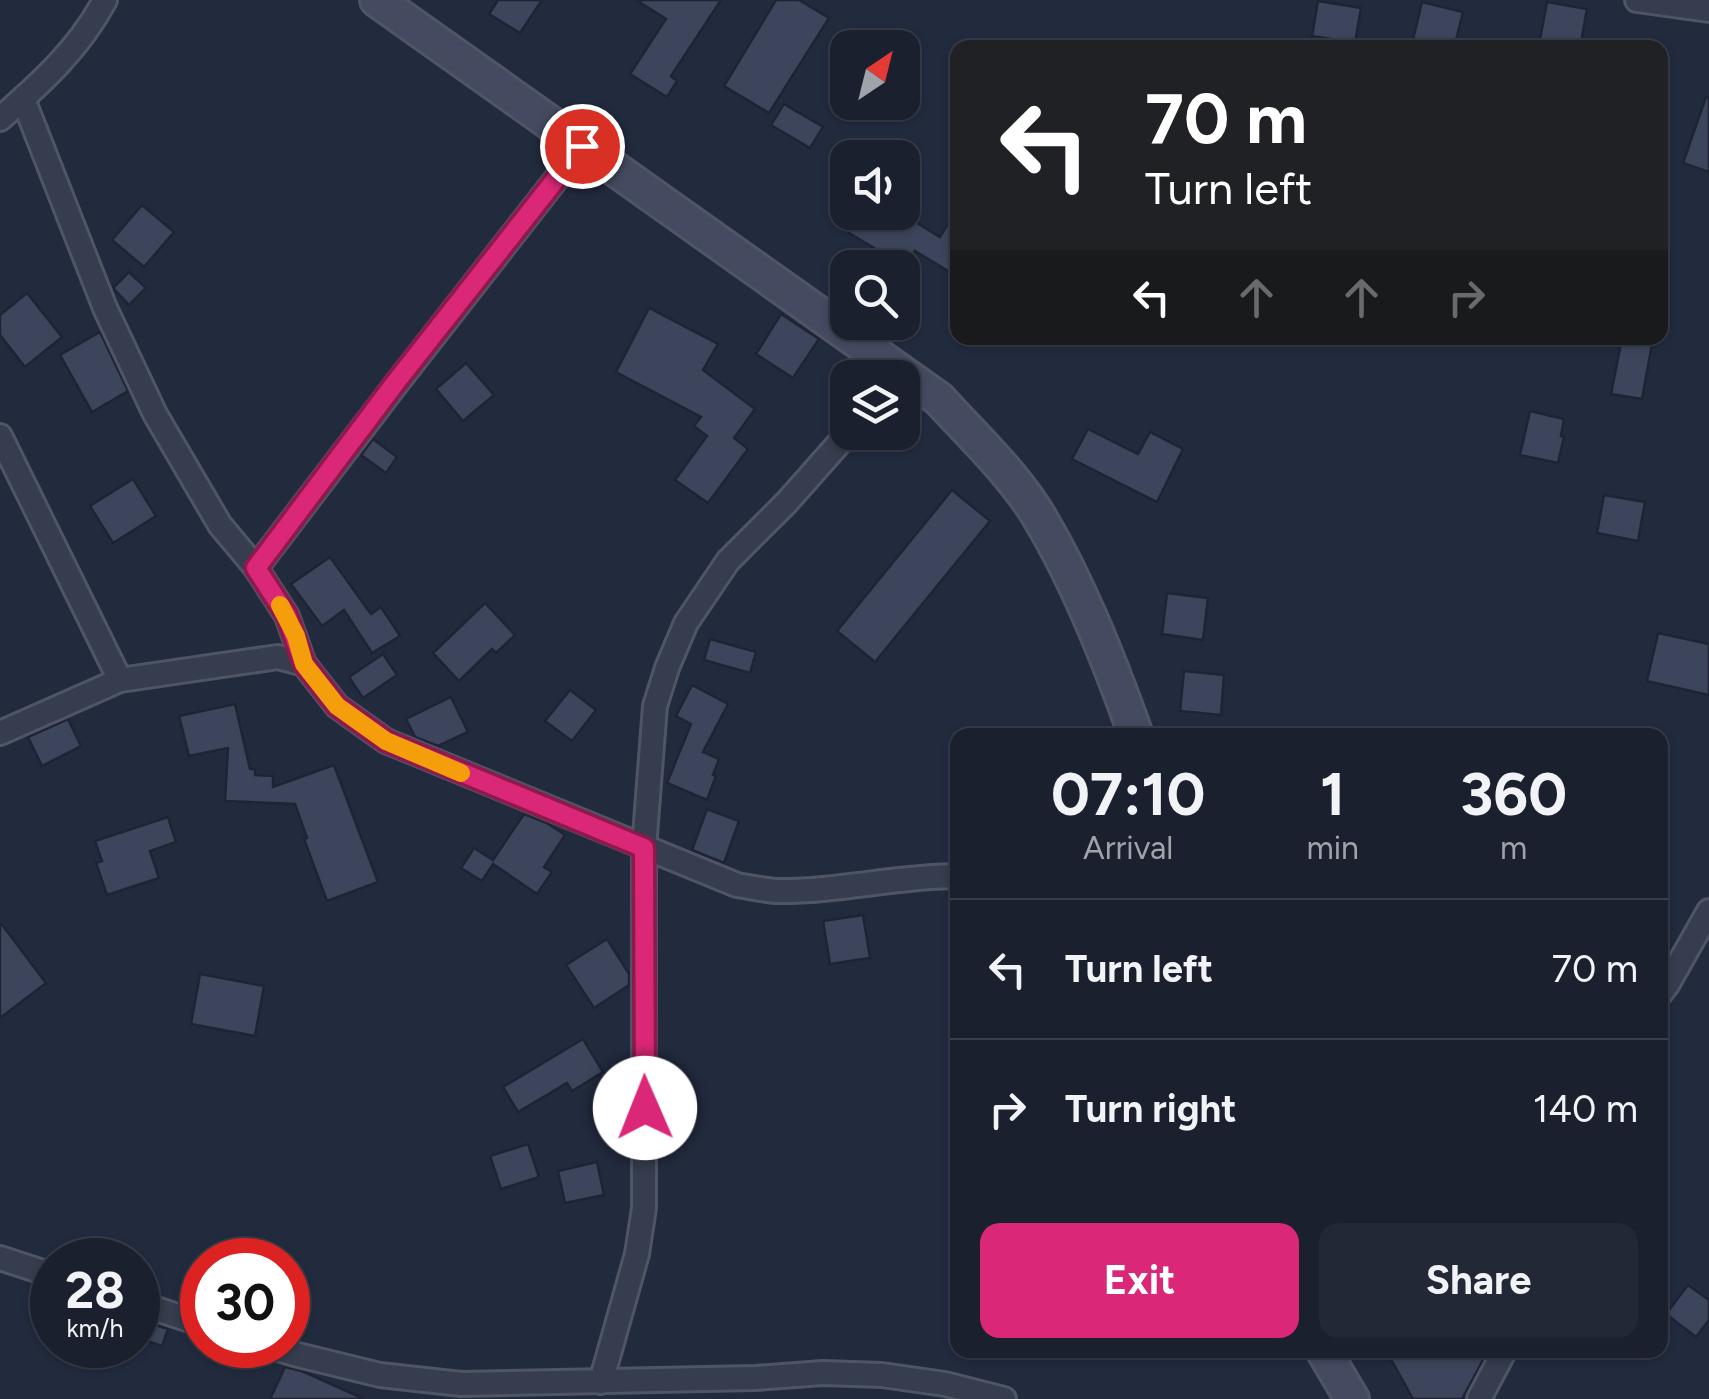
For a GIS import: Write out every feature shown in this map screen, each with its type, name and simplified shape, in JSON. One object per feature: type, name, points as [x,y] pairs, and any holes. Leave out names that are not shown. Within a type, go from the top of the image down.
[{"type":"street","points":[[0,120],[67,57],[91,27],[105,0]]},
{"type":"street","points":[[377,0],[879,360]]},
{"type":"street","points":[[1637,0],[1709,10]]},
{"type":"street","points":[[23,99],[106,308],[154,414],[220,524],[256,568],[287,616],[304,664],[337,706],[386,741],[737,885],[802,890],[950,876]]},
{"type":"street","points":[[256,568],[582,146]]},
{"type":"street","points":[[920,388],[940,400],[998,463],[1034,510],[1070,576],[1133,728]]},
{"type":"street","points":[[0,436],[120,680]]},
{"type":"street","points":[[601,1382],[636,1254],[644,1208],[644,848],[655,706],[686,623],[728,561],[833,450]]},
{"type":"street","points":[[0,733],[120,680],[278,657],[304,664]]},
{"type":"street","points":[[1668,982],[1709,911]]},
{"type":"street","points":[[0,1258],[30,1268]]},
{"type":"street","points":[[310,1358],[380,1375],[462,1384],[824,1373],[882,1375],[945,1384],[1004,1399]]},
{"type":"street","points":[[1327,1358],[1352,1399]]},
{"type":"street","points":[[1479,1399],[1500,1358]]},
{"type":"building","points":[[498,0],[542,0],[520,33],[489,14]]},
{"type":"building","points":[[636,0],[721,0],[671,76],[677,81],[667,97],[630,74],[666,19]]},
{"type":"building","points":[[776,0],[799,0],[829,18],[769,113],[724,86]]},
{"type":"building","points":[[1318,1],[1361,8],[1356,40],[1312,36]]},
{"type":"building","points":[[1422,2],[1463,12],[1456,40],[1413,40]]},
{"type":"building","points":[[1547,2],[1587,9],[1581,40],[1540,40]]},
{"type":"building","points":[[1706,97],[1709,98],[1709,172],[1683,163]]},
{"type":"building","points":[[784,104],[823,127],[810,148],[771,125]]},
{"type":"building","points":[[142,205],[174,232],[144,267],[112,240]]},
{"type":"building","points":[[950,220],[950,272],[920,254],[920,250],[878,250],[849,233],[920,230],[920,225],[940,237]]},
{"type":"building","points":[[129,272],[146,288],[129,305],[113,288]]},
{"type":"building","points":[[27,293],[62,337],[25,367],[0,335],[0,315]]},
{"type":"building","points":[[649,308],[718,344],[703,370],[755,409],[734,438],[748,449],[708,503],[675,480],[707,436],[694,426],[701,417],[616,372]]},
{"type":"building","points":[[781,314],[819,339],[793,378],[756,354]]},
{"type":"building","points":[[100,332],[128,391],[92,412],[60,355]]},
{"type":"building","points":[[1621,345],[1652,345],[1642,399],[1611,394]]},
{"type":"building","points":[[466,363],[494,395],[463,421],[436,389]]},
{"type":"building","points":[[1530,411],[1564,419],[1558,463],[1520,455]]},
{"type":"building","points":[[1088,429],[1138,454],[1150,432],[1183,449],[1157,502],[1072,459]]},
{"type":"building","points":[[373,439],[397,457],[386,473],[361,455]]},
{"type":"building","points":[[133,479],[156,516],[113,543],[90,506]]},
{"type":"building","points":[[952,490],[990,521],[875,662],[837,631]]},
{"type":"building","points":[[1604,495],[1645,502],[1638,541],[1597,533]]},
{"type":"building","points":[[330,557],[371,614],[381,607],[400,636],[372,653],[344,610],[322,626],[291,584]]},
{"type":"building","points":[[1167,593],[1208,598],[1203,640],[1162,634]]},
{"type":"building","points":[[485,603],[515,635],[496,653],[492,649],[459,681],[433,653]]},
{"type":"building","points":[[1658,633],[1709,644],[1709,695],[1647,681]]},
{"type":"building","points":[[710,639],[756,652],[750,673],[704,660]]},
{"type":"building","points":[[383,654],[397,675],[363,698],[349,677]]},
{"type":"building","points":[[1184,671],[1224,675],[1221,715],[1180,711]]},
{"type":"building","points":[[692,685],[728,704],[703,752],[719,759],[707,800],[667,783],[691,724],[676,716]]},
{"type":"building","points":[[570,690],[596,710],[572,741],[545,721]]},
{"type":"building","points":[[451,697],[468,732],[438,746],[415,737],[406,719]]},
{"type":"building","points":[[235,704],[250,769],[255,769],[255,775],[273,776],[273,787],[334,765],[378,882],[327,901],[295,804],[225,801],[228,748],[189,756],[179,716]]},
{"type":"building","points":[[68,719],[81,746],[42,766],[28,737]]},
{"type":"building","points":[[707,809],[739,821],[724,863],[692,850]]},
{"type":"building","points":[[524,814],[565,835],[544,867],[552,872],[537,894],[493,864],[482,881],[461,868],[474,848],[493,860]]},
{"type":"building","points":[[168,817],[176,842],[150,851],[159,878],[107,895],[96,863],[102,861],[95,841]]},
{"type":"building","points":[[863,915],[870,958],[830,964],[823,921]]},
{"type":"building","points":[[0,922],[46,983],[0,1018]]},
{"type":"building","points":[[607,939],[629,974],[629,985],[594,1008],[566,965]]},
{"type":"building","points":[[200,974],[264,986],[255,1036],[191,1024]]},
{"type":"building","points":[[583,1039],[603,1072],[572,1091],[567,1083],[518,1112],[503,1087]]},
{"type":"building","points":[[528,1144],[539,1177],[501,1189],[490,1156]]},
{"type":"building","points":[[597,1162],[604,1195],[565,1203],[558,1171]]},
{"type":"building","points":[[1688,1285],[1709,1300],[1709,1320],[1696,1337],[1668,1316]]},
{"type":"building","points":[[160,1326],[168,1329],[160,1345]]},
{"type":"building","points":[[1390,1358],[1483,1360],[1462,1399],[1413,1399]]},
{"type":"building","points":[[285,1368],[289,1368],[364,1399],[270,1399]]},
{"type":"slow traffic","points":[[280,605],[296,636],[304,664],[337,706],[386,741],[461,773]]},
{"type":"route","points":[[582,146],[256,568],[287,616],[304,664],[337,706],[358,723],[386,741],[644,848],[645,1108]]}]
